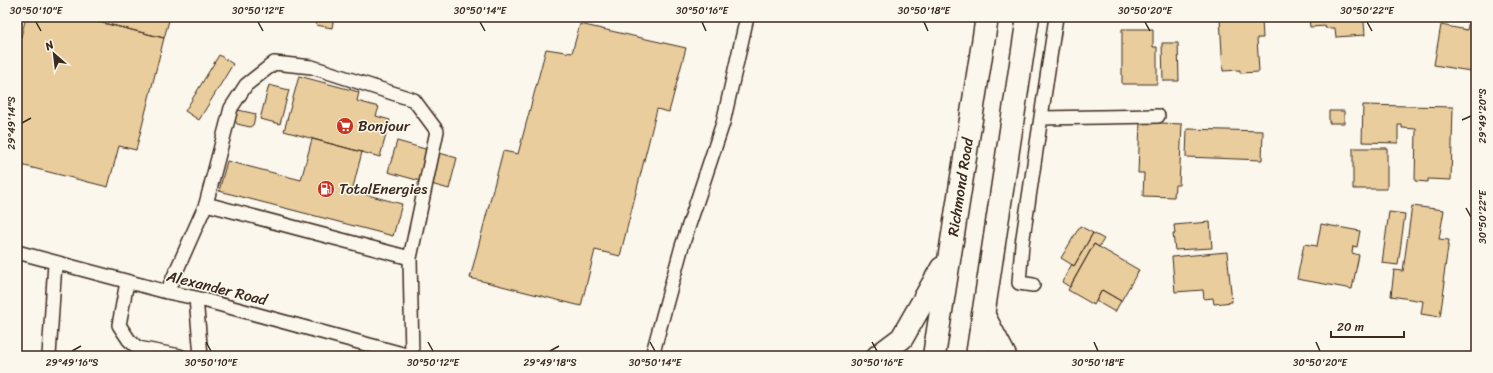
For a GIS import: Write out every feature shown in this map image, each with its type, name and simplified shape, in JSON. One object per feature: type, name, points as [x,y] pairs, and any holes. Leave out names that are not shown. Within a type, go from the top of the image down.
[{"type":"highway","name":"Richmond Road","points":[[934,356],[987,17]]},
{"type":"highway","points":[[977,356],[1028,17]]},
{"type":"highway","points":[[878,356],[902,338],[949,256]]},
{"type":"highway","points":[[983,314],[1004,356]]},
{"type":"lane","points":[[652,356],[682,246],[723,123],[747,17]]},
{"type":"lane","points":[[1034,285],[1019,283],[1022,244],[1056,17]]},
{"type":"lane","points":[[167,292],[206,204],[231,108],[246,85],[274,63],[312,67],[414,100],[437,131],[410,258],[411,356]]},
{"type":"lane","points":[[1041,118],[1158,116]]},
{"type":"lane","points":[[206,204],[410,258]]},
{"type":"lane","name":"Alexander Road","points":[[17,252],[127,282],[196,298],[411,356]]},
{"type":"lane","points":[[49,356],[54,263]]},
{"type":"lane","points":[[127,282],[119,325],[129,340],[138,348],[180,356]]},
{"type":"lane","points":[[196,298],[201,356]]},
{"type":"building","points":[[26,17],[79,17],[164,38],[136,150],[119,146],[108,187],[17,164],[17,52]]},
{"type":"building","points":[[79,17],[170,17],[164,38]]},
{"type":"building","points":[[317,17],[334,17],[332,28],[316,25]]},
{"type":"building","points":[[1256,17],[1256,20],[1262,20],[1263,38],[1257,38],[1259,72],[1240,73],[1240,70],[1223,71],[1220,18]]},
{"type":"building","points":[[1309,17],[1367,17],[1367,21],[1364,22],[1365,35],[1336,37],[1335,28],[1325,28],[1326,26],[1310,27]]},
{"type":"building","points":[[1469,20],[1476,21],[1476,72],[1434,65],[1441,25],[1467,30]]},
{"type":"building","points":[[580,24],[686,48],[669,112],[657,109],[620,256],[595,250],[581,306],[470,278],[503,151],[518,154],[546,49],[572,53]]},
{"type":"building","points":[[1122,29],[1153,29],[1153,47],[1157,47],[1157,84],[1122,84]]},
{"type":"building","points":[[1162,43],[1178,43],[1179,81],[1163,81]]},
{"type":"building","points":[[219,55],[233,64],[199,120],[185,111]]},
{"type":"building","points":[[299,76],[359,92],[357,101],[379,107],[376,116],[390,120],[380,157],[284,131]]},
{"type":"building","points":[[269,85],[289,90],[280,124],[260,119]]},
{"type":"building","points":[[1363,105],[1453,107],[1451,180],[1428,179],[1428,182],[1415,181],[1416,129],[1402,128],[1402,125],[1398,125],[1398,143],[1362,142]]},
{"type":"building","points":[[238,110],[256,114],[253,125],[250,127],[237,124],[235,120]]},
{"type":"building","points":[[1329,111],[1344,111],[1344,123],[1329,123]]},
{"type":"building","points":[[1140,122],[1182,124],[1179,185],[1175,185],[1174,197],[1143,196],[1144,173],[1138,173]]},
{"type":"building","points":[[1187,129],[1263,131],[1262,160],[1186,157]]},
{"type":"building","points":[[312,139],[362,152],[352,191],[402,204],[393,236],[219,191],[227,161],[301,180]]},
{"type":"building","points":[[397,141],[457,158],[449,189],[388,172]]},
{"type":"building","points":[[1353,148],[1387,148],[1387,189],[1353,189]]},
{"type":"building","points":[[1412,206],[1444,210],[1439,239],[1449,240],[1440,317],[1421,314],[1423,301],[1391,296],[1394,270],[1403,271]]},
{"type":"building","points":[[1389,212],[1405,214],[1398,265],[1382,263]]},
{"type":"building","points":[[1210,222],[1212,248],[1175,250],[1173,234],[1175,234],[1174,225]]},
{"type":"building","points":[[1321,224],[1360,231],[1357,247],[1353,246],[1352,253],[1359,255],[1352,289],[1297,279],[1304,244],[1317,246]]},
{"type":"building","points":[[1080,226],[1093,233],[1074,266],[1061,258]]},
{"type":"building","points":[[1093,233],[1104,239],[1099,247],[1094,244],[1070,287],[1062,282],[1072,264],[1074,266]]},
{"type":"building","points":[[1094,244],[1139,270],[1121,301],[1102,290],[1094,305],[1068,290]]},
{"type":"building","points":[[1227,252],[1232,302],[1214,304],[1213,298],[1204,299],[1203,290],[1175,292],[1172,257]]},
{"type":"building","points":[[1102,290],[1121,301],[1115,312],[1096,301]]},
{"type":"place","name":"Bonjour","points":[[345,126]]},
{"type":"place","name":"TotalEnergies","points":[[326,189]]}]
